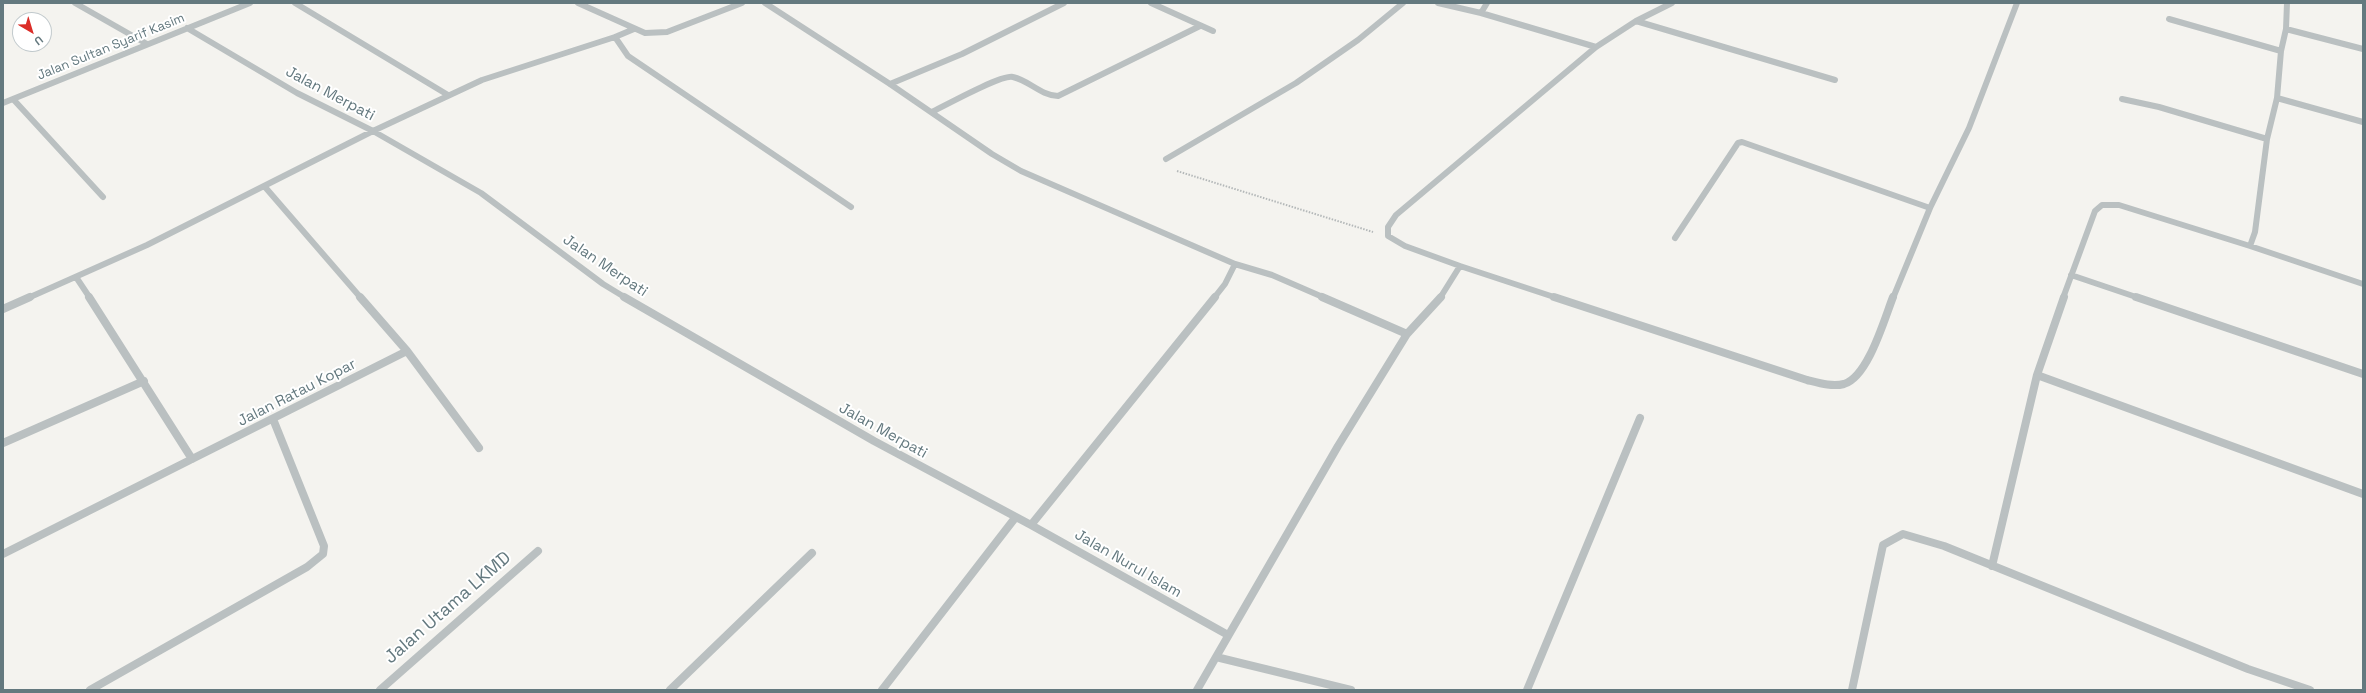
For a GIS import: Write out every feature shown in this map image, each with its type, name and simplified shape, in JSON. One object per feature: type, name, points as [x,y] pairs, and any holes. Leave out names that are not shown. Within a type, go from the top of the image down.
[{"type":"street","points":[[75,3],[147,44]]},
{"type":"street","name":"Jalan Sultan Syarif Kasim","points":[[3,103],[250,3]]},
{"type":"street","points":[[296,3],[448,95]]},
{"type":"street","points":[[578,3],[645,33],[667,32],[742,3]]},
{"type":"street","points":[[765,3],[890,84],[992,154],[1021,170],[1235,264],[1272,275],[1407,334]]},
{"type":"street","points":[[890,84],[962,54],[1064,3]]},
{"type":"street","points":[[1166,159],[1296,83],[1358,40],[1404,3]]},
{"type":"street","points":[[1438,3],[1481,13],[1596,47]]},
{"type":"street","points":[[1481,13],[1487,3]]},
{"type":"street","points":[[1672,3],[1636,21],[1596,47],[1396,215],[1388,227],[1388,236],[1405,246],[1460,266],[1807,380],[1827,385],[1842,385],[1855,380],[1863,369],[1930,208],[1969,128],[2017,3]]},
{"type":"street","points":[[2250,246],[2254,232],[2266,139],[2277,98],[2281,51],[2286,29],[2287,3]]},
{"type":"street","points":[[1155,4],[1213,31]]},
{"type":"street","points":[[2169,18],[2281,51]]},
{"type":"street","points":[[1636,21],[1835,80]]},
{"type":"street","points":[[932,112],[1006,76],[1015,78],[1046,95],[1058,96],[1200,26]]},
{"type":"street","name":"Jalan Merpati","points":[[187,28],[297,93],[373,131],[480,193],[603,284],[622,296],[874,441],[1015,518]]},
{"type":"street","points":[[3,309],[147,245],[373,131],[448,95],[505,71],[615,37],[634,29]]},
{"type":"street","points":[[2286,29],[2363,49]]},
{"type":"street","points":[[615,37],[628,56],[851,207]]},
{"type":"street","points":[[2277,98],[2363,122]]},
{"type":"street","points":[[13,99],[103,198]]},
{"type":"street","points":[[2122,99],[2159,107],[2266,139]]},
{"type":"street","points":[[1675,238],[1738,143],[1742,142],[1930,208]]},
{"type":"street","points":[[265,186],[407,351],[479,448]]},
{"type":"street","points":[[1992,566],[2037,375],[2071,275],[2095,211],[2102,205],[2119,206],[2250,246],[2363,284]]},
{"type":"street","points":[[1031,525],[1225,284],[1235,264]]},
{"type":"street","points":[[1197,690],[1338,446],[1407,334],[1443,295],[1460,266]]},
{"type":"street","points":[[2071,275],[2363,374]]},
{"type":"street","points":[[76,277],[144,381],[192,459]]},
{"type":"street","name":"Jalan Ratau Kopar","points":[[3,554],[407,351]]},
{"type":"street","points":[[2037,375],[2363,494]]},
{"type":"street","points":[[3,443],[144,381]]},
{"type":"street","points":[[1527,690],[1640,418]]},
{"type":"street","points":[[90,690],[307,568],[323,554],[324,546],[273,419]]},
{"type":"street","points":[[882,690],[1015,518]]},
{"type":"street","name":"Jalan Nurul Islam","points":[[1015,518],[1031,525],[1228,635]]},
{"type":"street","points":[[1852,690],[1883,544],[1903,534],[1944,546],[2248,669],[2310,690]]},
{"type":"street","name":"Jalan Utama LKMD","points":[[380,690],[538,551]]},
{"type":"street","points":[[670,690],[812,554]]},
{"type":"street","points":[[1216,657],[1351,690]]},
{"type":"path","points":[[1166,159],[1166,164],[1179,172],[1388,236]]}]
